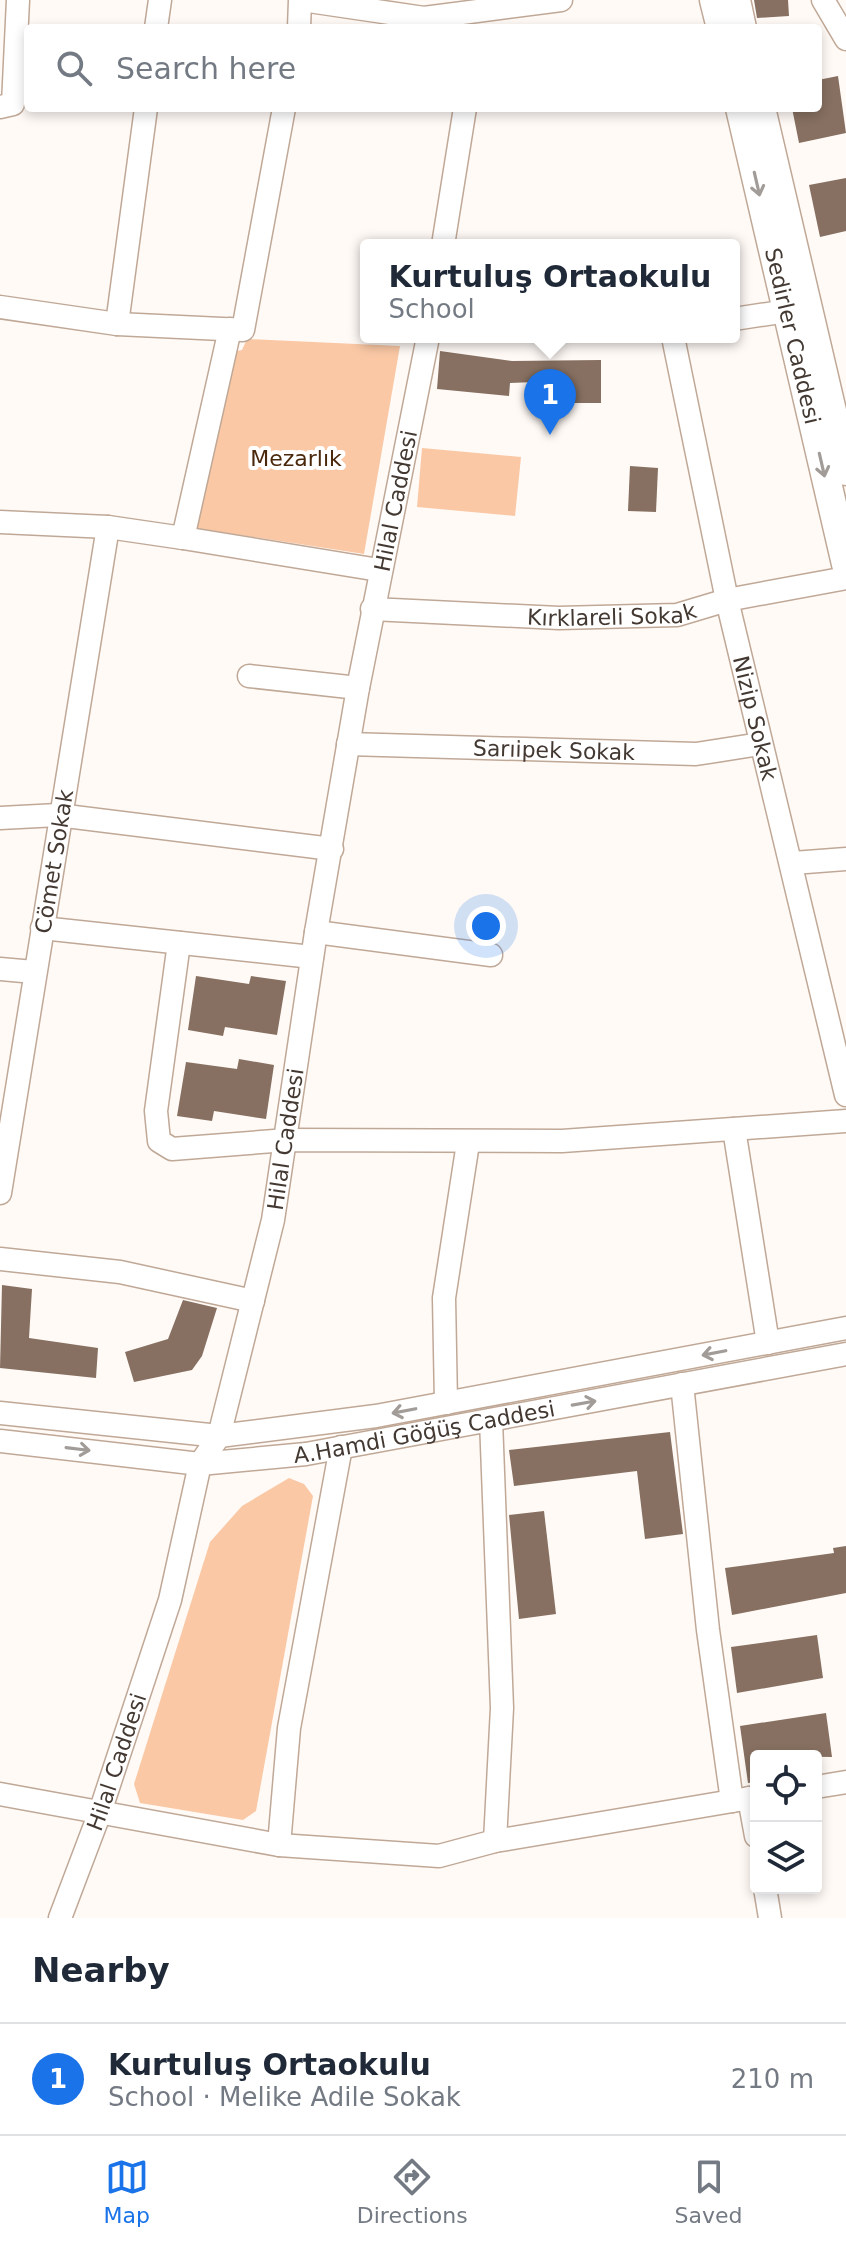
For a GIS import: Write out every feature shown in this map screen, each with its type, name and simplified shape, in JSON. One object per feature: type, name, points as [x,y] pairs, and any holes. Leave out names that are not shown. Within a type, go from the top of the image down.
[{"type":"main road","points":[[714,0],[720,24]]},
{"type":"main road","points":[[736,0],[741,24]]},
{"type":"main road","name":"Sedirler Caddesi","points":[[741,112],[846,564]]},
{"type":"main road","name":"Sedirler Caddesi","points":[[762,112],[846,471]]},
{"type":"street","points":[[0,107],[13,104],[18,0]]},
{"type":"street","points":[[157,24],[160,0]]},
{"type":"street","points":[[299,24],[301,0],[424,18],[480,14],[561,0]]},
{"type":"street","points":[[823,0],[846,39]]},
{"type":"street","points":[[117,324],[145,112]]},
{"type":"street","points":[[0,307],[117,324],[243,330],[283,112]]},
{"type":"street","points":[[444,239],[464,112]]},
{"type":"street","points":[[740,318],[787,311]]},
{"type":"street","points":[[183,538],[230,329]]},
{"type":"street","name":"Hilal Caddesi","points":[[60,1918],[99,1815],[170,1600],[200,1464],[219,1436],[273,1220],[312,957],[348,744],[379,570],[427,343]]},
{"type":"street","name":"Nizip Sokak","points":[[674,343],[727,600],[760,744],[793,863],[846,1095]]},
{"type":"street","points":[[0,522],[108,527],[379,570]]},
{"type":"street","name":"Cömet Sokak","points":[[1,1181],[58,815],[108,527]]},
{"type":"street","name":"Kırklareli Sokak","points":[[372,609],[559,618],[677,615],[727,600],[846,578]]},
{"type":"street","points":[[249,676],[358,688]]},
{"type":"street","name":"Sarıipek Sokak","points":[[348,744],[696,754],[760,744]]},
{"type":"street","points":[[0,818],[58,815],[332,849]]},
{"type":"street","points":[[793,863],[846,859]]},
{"type":"street","points":[[42,928],[312,957]]},
{"type":"street","points":[[316,932],[491,955]]},
{"type":"street","points":[[179,943],[156,1111],[162,1146],[191,1150],[287,1140],[562,1141],[846,1121]]},
{"type":"street","points":[[0,969],[34,972]]},
{"type":"street","points":[[734,1129],[768,1343]]},
{"type":"street","points":[[446,1403],[444,1298],[468,1143]]},
{"type":"street","points":[[0,1259],[120,1272],[253,1301]]},
{"type":"street","name":"A.Hamdi Göğüş Caddesi","points":[[0,1413],[219,1436],[446,1403],[846,1328]]},
{"type":"street","name":"A.Hamdi Göğüş Caddesi","points":[[0,1441],[200,1464],[341,1447],[846,1354]]},
{"type":"street","points":[[682,1384],[708,1630],[752,1822]]},
{"type":"street","points":[[491,1420],[502,1708],[495,1841]]},
{"type":"street","points":[[279,1845],[289,1728],[341,1447]]},
{"type":"street","points":[[822,1786],[846,1782]]},
{"type":"street","points":[[0,1794],[99,1815],[279,1845],[439,1856],[495,1841],[746,1798]]},
{"type":"street","points":[[766,1894],[770,1918]]},
{"type":"green space","name":"Mezarlık","points":[[247,339],[400,346],[364,554],[195,528],[232,352],[242,350]]},
{"type":"green space","points":[[422,448],[521,457],[515,516],[417,507]]},
{"type":"green space","points":[[289,1478],[304,1484],[313,1496],[256,1811],[243,1820],[140,1803],[134,1784],[210,1542],[242,1506]]},
{"type":"building","points":[[754,0],[788,0],[789,16],[757,18]]},
{"type":"building","points":[[838,76],[846,133],[799,143],[793,112],[822,112],[822,79]]},
{"type":"building","points":[[846,178],[846,231],[820,237],[809,185]]},
{"type":"building","points":[[440,351],[512,361],[601,360],[601,403],[535,403],[535,382],[510,383],[509,396],[437,389]]},
{"type":"building","points":[[630,466],[658,468],[656,512],[628,511]]},
{"type":"building","points":[[196,976],[249,984],[251,976],[286,981],[277,1035],[225,1027],[223,1036],[188,1030]]},
{"type":"building","points":[[239,1059],[274,1065],[266,1119],[214,1111],[212,1121],[177,1116],[186,1062],[237,1069]]},
{"type":"building","points":[[2,1285],[32,1289],[29,1338],[98,1348],[96,1378],[0,1368]]},
{"type":"building","points":[[183,1300],[217,1308],[202,1356],[192,1370],[134,1382],[125,1352],[168,1339]]},
{"type":"building","points":[[670,1432],[683,1534],[645,1539],[637,1471],[514,1486],[509,1450]]},
{"type":"building","points":[[544,1511],[556,1614],[519,1619],[509,1515]]},
{"type":"building","points":[[846,1546],[846,1593],[732,1615],[725,1568],[834,1553],[833,1548]]},
{"type":"building","points":[[817,1635],[823,1678],[737,1693],[731,1647]]},
{"type":"building","points":[[826,1713],[832,1757],[822,1757],[822,1750],[750,1750],[748,1783],[740,1726]]},
{"type":"place","name":"Kurtuluş Ortaokulu","points":[[550,435]]}]
